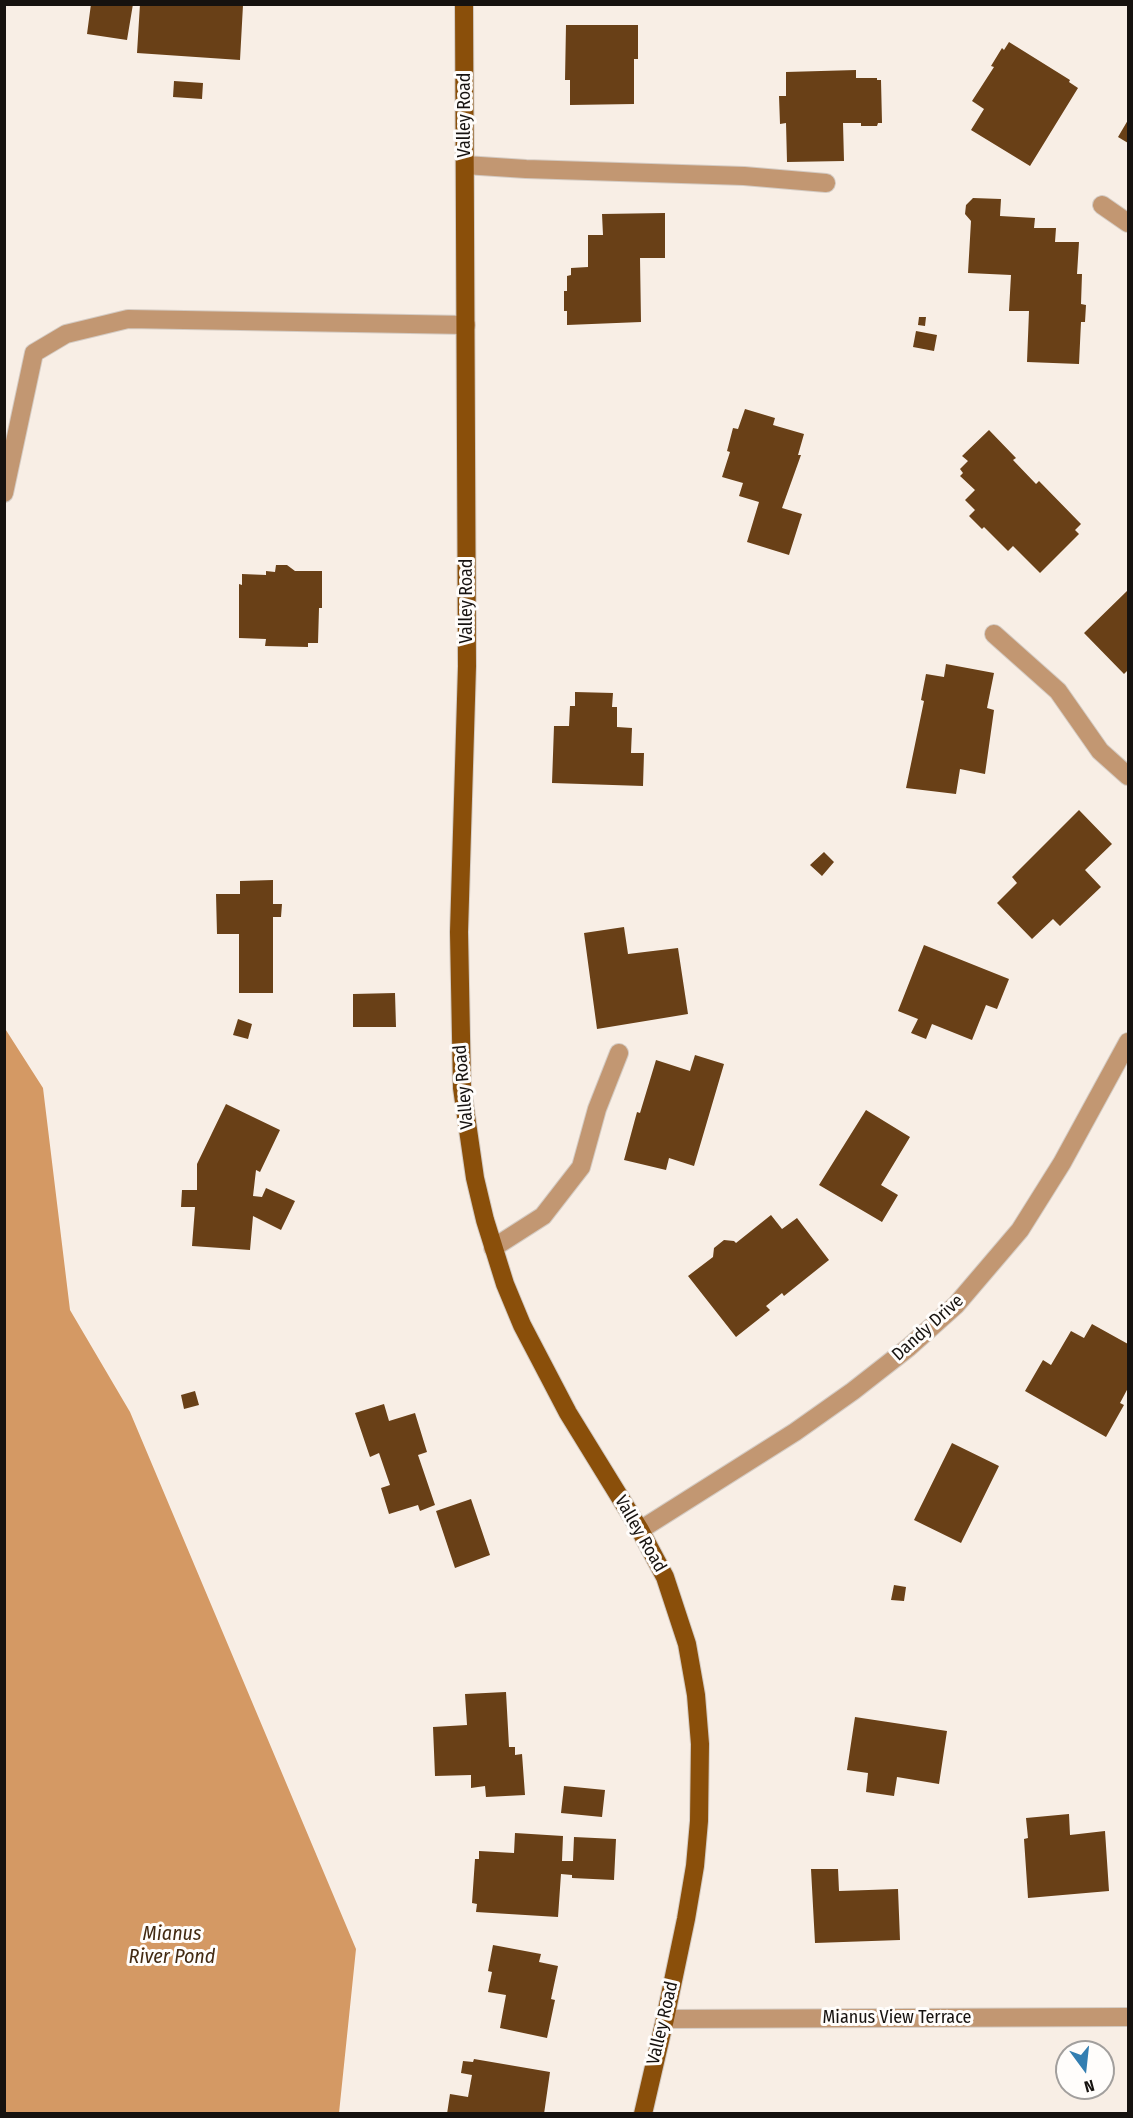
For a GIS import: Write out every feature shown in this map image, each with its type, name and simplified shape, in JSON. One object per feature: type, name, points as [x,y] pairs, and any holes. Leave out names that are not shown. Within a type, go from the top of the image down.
[{"type":"main road","name":"Valley Road","points":[[464,4],[467,666],[459,932],[462,1088],[476,1178],[493,1248],[522,1325],[585,1443],[640,1530],[668,1585],[687,1644],[696,1695],[701,1785],[695,1866],[665,2019],[643,2114]]},
{"type":"street","points":[[465,165],[744,176],[826,183]]},
{"type":"street","points":[[1102,205],[1128,223]]},
{"type":"street","points":[[4,493],[34,354],[66,334],[128,319],[466,325]]},
{"type":"street","points":[[994,634],[1058,691],[1100,751],[1128,776]]},
{"type":"street","name":"Dandy Drive","points":[[640,1530],[795,1432],[853,1391],[908,1348],[956,1305],[1020,1230],[1062,1163],[1128,1042]]},
{"type":"street","points":[[493,1248],[543,1216],[580,1167],[597,1109],[618,1053]]},
{"type":"street","name":"Mianus View Terrace","points":[[665,2019],[1128,2017]]},
{"type":"water","name":"Mianus River Pond","points":[[4,1027],[43,1088],[70,1310],[130,1412],[356,1949],[339,2113],[5,2113]]},
{"type":"building","points":[[91,4],[133,4],[127,40],[87,34]]},
{"type":"building","points":[[140,4],[243,5],[240,60],[137,53]]},
{"type":"building","points":[[566,25],[638,25],[638,59],[634,59],[634,104],[570,105],[570,80],[565,80]]},
{"type":"building","points":[[1009,42],[1070,80],[1069,82],[1078,88],[1030,166],[971,130],[984,109],[972,101],[994,67],[991,66],[1002,48],[1004,50]]},
{"type":"building","points":[[856,70],[856,78],[881,80],[882,123],[878,123],[877,126],[861,126],[861,123],[843,123],[844,161],[787,162],[786,123],[780,124],[779,96],[786,96],[786,72]]},
{"type":"building","points":[[174,81],[203,83],[202,99],[173,97]]},
{"type":"building","points":[[1128,120],[1128,143],[1118,137]]},
{"type":"building","points":[[973,198],[1001,199],[1000,216],[1035,218],[1034,228],[1056,228],[1055,242],[1079,242],[1077,274],[1082,274],[1081,304],[1086,305],[1085,322],[1081,322],[1079,364],[1027,362],[1029,311],[1009,311],[1011,275],[968,273],[971,221],[965,214],[966,205]]},
{"type":"building","points":[[665,213],[665,258],[640,258],[641,322],[567,325],[564,291],[567,291],[567,276],[571,275],[571,268],[588,267],[588,235],[603,235],[602,214]]},
{"type":"building","points":[[919,317],[926,317],[925,326],[918,325]]},
{"type":"building","points":[[916,331],[937,335],[934,351],[913,347]]},
{"type":"building","points":[[745,409],[775,418],[773,425],[804,434],[798,455],[801,455],[782,508],[802,514],[789,555],[747,542],[759,502],[739,496],[743,483],[722,477],[730,452],[727,451],[733,428],[738,429]]},
{"type":"building","points":[[989,430],[1016,458],[1013,460],[1036,484],[1039,481],[1081,524],[1075,530],[1079,534],[1040,573],[1013,546],[1008,551],[984,527],[982,529],[969,516],[975,510],[965,500],[975,490],[960,476],[963,473],[960,469],[968,461],[962,456]]},
{"type":"building","points":[[276,565],[287,565],[295,571],[322,571],[322,608],[319,608],[318,643],[308,643],[308,647],[265,646],[266,639],[239,638],[239,584],[242,585],[242,574],[266,575],[266,571],[275,572]]},
{"type":"building","points":[[1128,590],[1128,670],[1124,674],[1084,633]]},
{"type":"building","points":[[946,664],[994,673],[987,708],[994,710],[985,774],[960,769],[956,794],[906,788],[924,701],[921,700],[926,674],[944,677]]},
{"type":"building","points":[[575,692],[613,693],[612,707],[617,707],[617,727],[632,728],[631,753],[644,753],[643,786],[552,783],[554,726],[569,726],[570,706],[575,706]]},
{"type":"building","points":[[1079,810],[1112,844],[1085,870],[1101,887],[1060,926],[1053,919],[1032,939],[997,903],[1017,883],[1012,877]]},
{"type":"building","points":[[824,852],[834,862],[822,876],[810,865]]},
{"type":"building","points":[[273,880],[273,904],[282,904],[281,917],[273,917],[273,993],[239,993],[239,934],[217,934],[216,894],[240,894],[240,881]]},
{"type":"building","points":[[624,927],[628,954],[678,948],[688,1014],[597,1029],[584,933]]},
{"type":"building","points":[[924,945],[1009,979],[997,1009],[986,1005],[972,1040],[932,1024],[926,1039],[911,1033],[918,1019],[898,1011]]},
{"type":"building","points":[[395,993],[396,1027],[353,1027],[353,994]]},
{"type":"building","points":[[238,1019],[252,1024],[248,1039],[233,1035]]},
{"type":"building","points":[[695,1055],[724,1064],[694,1166],[669,1158],[666,1170],[624,1160],[637,1112],[640,1113],[656,1060],[690,1071]]},
{"type":"building","points":[[226,1104],[280,1130],[260,1172],[256,1170],[253,1196],[262,1197],[266,1188],[295,1201],[281,1230],[253,1216],[250,1250],[192,1246],[195,1207],[181,1207],[182,1190],[197,1190],[197,1164]]},
{"type":"building","points":[[866,1110],[910,1137],[881,1185],[898,1195],[882,1222],[819,1185]]},
{"type":"building","points":[[771,1215],[782,1229],[797,1218],[829,1260],[784,1296],[782,1293],[766,1306],[770,1310],[736,1337],[688,1276],[713,1257],[714,1248],[724,1240],[736,1243]]},
{"type":"building","points":[[1092,1324],[1128,1344],[1128,1388],[1120,1403],[1124,1405],[1106,1437],[1025,1391],[1043,1360],[1051,1365],[1071,1331],[1084,1338]]},
{"type":"building","points":[[195,1391],[199,1405],[184,1409],[181,1395]]},
{"type":"building","points":[[384,1404],[389,1421],[415,1413],[427,1452],[418,1455],[435,1505],[420,1511],[418,1505],[389,1514],[381,1488],[390,1485],[379,1453],[370,1457],[355,1413]]},
{"type":"building","points":[[952,1443],[999,1466],[961,1543],[914,1520]]},
{"type":"building","points":[[471,1499],[490,1555],[455,1568],[436,1511]]},
{"type":"building","points":[[894,1585],[906,1587],[904,1601],[891,1600]]},
{"type":"building","points":[[506,1692],[509,1747],[515,1747],[515,1755],[522,1754],[525,1795],[486,1797],[485,1786],[471,1788],[471,1775],[435,1776],[433,1727],[467,1725],[465,1694]]},
{"type":"building","points":[[855,1717],[947,1731],[939,1784],[897,1777],[894,1796],[866,1792],[868,1773],[847,1770]]},
{"type":"building","points":[[564,1786],[605,1790],[602,1817],[561,1813]]},
{"type":"building","points":[[1069,1814],[1070,1835],[1105,1831],[1109,1891],[1028,1898],[1024,1839],[1028,1838],[1026,1818]]},
{"type":"building","points":[[515,1833],[563,1836],[562,1861],[573,1861],[574,1837],[616,1839],[614,1880],[572,1878],[572,1875],[561,1874],[558,1917],[476,1912],[477,1904],[472,1903],[475,1859],[479,1859],[479,1851],[514,1853]]},
{"type":"building","points":[[811,1869],[838,1869],[839,1891],[898,1889],[900,1940],[815,1943]]},
{"type":"building","points":[[493,1945],[541,1954],[539,1962],[558,1966],[551,1999],[555,2000],[547,2038],[500,2028],[506,1995],[488,1992],[492,1972],[488,1971]]},
{"type":"building","points":[[474,2059],[550,2072],[544,2114],[447,2114],[450,2094],[468,2097],[472,2075],[461,2073],[463,2061],[473,2062]]}]
